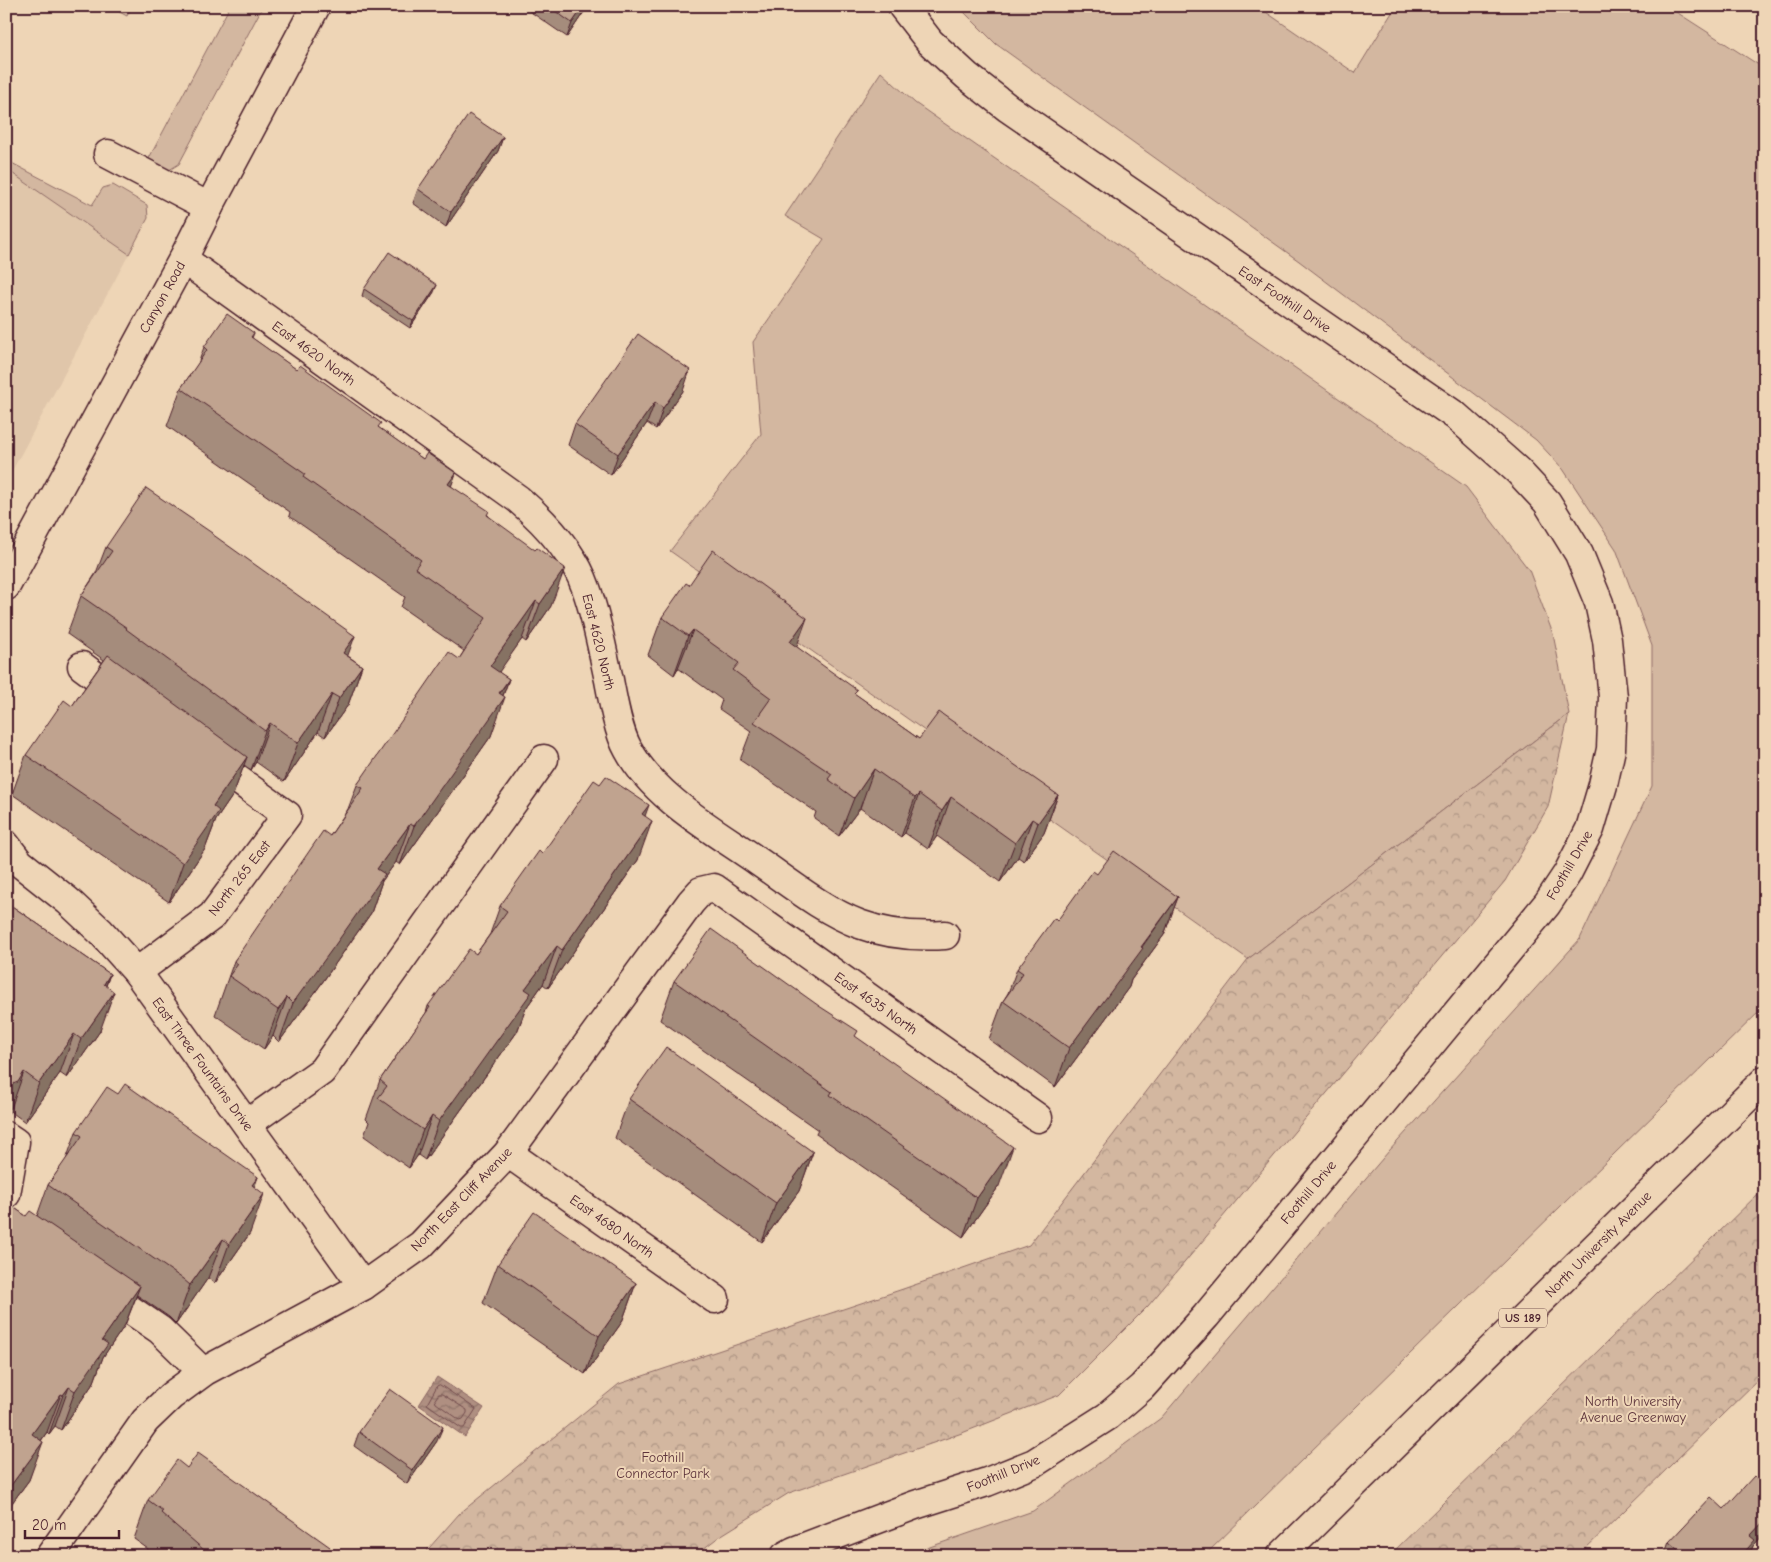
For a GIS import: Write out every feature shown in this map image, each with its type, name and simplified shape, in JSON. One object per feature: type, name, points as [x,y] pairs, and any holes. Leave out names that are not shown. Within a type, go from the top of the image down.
[{"type":"main road","name":"Canyon Road","points":[[6,586],[183,260],[209,207],[316,6]]},
{"type":"main road","name":"East Foothill Drive","points":[[902,6],[930,42],[967,76],[1008,108],[1456,416],[1518,471],[1548,502],[1579,554],[1599,603],[1607,640]]},
{"type":"main road","points":[[108,154],[209,207]]},
{"type":"main road","name":"East 4620 North","points":[[183,260],[518,499],[538,516],[554,534],[573,561],[586,586],[596,619],[611,692],[628,749],[658,788],[681,807],[821,905],[859,924],[902,935],[922,937],[945,935]]},
{"type":"main road","name":"Foothill Drive","points":[[786,1556],[794,1551],[915,1505],[986,1482],[1034,1462],[1114,1411],[1142,1387],[1206,1316],[1514,945],[1567,874],[1590,829],[1604,785],[1611,749],[1613,697],[1607,640]]},
{"type":"main road","points":[[82,666],[145,712]]},
{"type":"main road","name":"North 265 East","points":[[137,972],[212,916],[287,815],[192,746]]},
{"type":"main road","points":[[247,1124],[322,1071],[544,759]]},
{"type":"main road","name":"East Three Fountains Drive","points":[[11,856],[68,901],[101,932],[137,972],[363,1286]]},
{"type":"main road","name":"East 4635 North","points":[[714,888],[1038,1118]]},
{"type":"main road","name":"North East Cliff Avenue","points":[[50,1556],[145,1421],[170,1396],[203,1372],[363,1286],[421,1245],[508,1153],[691,902],[701,891],[714,888]]},
{"type":"main road","name":"North University Avenue","points":[[1281,1556],[1765,1080]]},
{"type":"main road","points":[[6,1136],[15,1142],[6,1194]]},
{"type":"main road","name":"East 4680 North","points":[[508,1153],[715,1299]]},
{"type":"main road","points":[[80,1275],[160,1330],[203,1372]]},
{"type":"shaded area","points":[[6,167],[129,254],[6,482]]},
{"type":"green space","points":[[108,6],[132,6],[127,16]]},
{"type":"green space","points":[[230,6],[263,6],[179,164],[166,172],[147,162]]},
{"type":"green space","points":[[958,6],[1257,6],[1355,73],[1396,6],[1667,6],[1765,69],[1765,1006],[1204,1556],[904,1556],[1033,1511],[1161,1418],[1389,1151],[1580,939],[1652,786],[1652,646],[1616,549],[1563,469],[1536,440],[1299,261],[996,44]]},
{"type":"green space","points":[[881,72],[915,103],[1466,487],[1529,570],[1553,634],[1569,714],[1248,959],[670,551],[761,434],[753,342],[824,239],[785,216]]},
{"type":"green space","points":[[6,160],[92,205],[103,188],[113,185],[147,205],[148,218],[129,254],[6,169]]},
{"type":"green space","name":"Foothill Connector Park","points":[[1569,714],[1548,807],[1505,881],[1148,1306],[1059,1395],[962,1433],[789,1493],[720,1536],[694,1556],[422,1556],[459,1514],[619,1384],[1029,1245],[1248,959]]},
{"type":"green space","name":"North University Avenue Greenway","points":[[1765,1187],[1765,1373],[1578,1556],[1389,1556]]},
{"type":"water","points":[[437,1377],[484,1408],[465,1437],[419,1405]]},
{"type":"building","points":[[548,6],[584,6],[572,23]]},
{"type":"building","points":[[469,114],[503,137],[451,212],[418,189]]},
{"type":"building","points":[[389,252],[437,285],[413,321],[364,289]]},
{"type":"building","points":[[227,314],[254,333],[251,337],[296,369],[300,365],[381,423],[378,427],[423,459],[427,453],[456,473],[448,484],[489,511],[487,515],[535,550],[537,548],[565,568],[540,604],[536,601],[490,666],[509,679],[499,693],[505,697],[414,826],[410,824],[377,869],[385,874],[333,948],[293,1003],[287,997],[278,1010],[229,976],[238,964],[234,961],[323,831],[330,836],[363,788],[357,785],[449,652],[459,659],[486,618],[415,568],[421,560],[303,477],[305,474],[181,388],[207,350],[204,347]]},
{"type":"building","points":[[638,334],[690,370],[663,408],[655,402],[618,454],[575,424]]},
{"type":"building","points":[[146,488],[355,636],[343,653],[362,666],[339,698],[332,694],[298,743],[270,723],[265,731],[81,596],[112,551],[106,547]]},
{"type":"building","points":[[713,550],[807,618],[790,642],[857,690],[854,693],[919,739],[939,712],[1058,795],[1038,823],[1032,819],[1015,843],[951,797],[942,811],[919,794],[915,798],[874,769],[854,798],[828,779],[832,774],[754,722],[771,698],[733,670],[739,663],[693,630],[688,636],[662,617],[686,583],[689,585]]},
{"type":"building","points":[[108,655],[247,757],[213,806],[219,811],[183,863],[26,755],[64,700],[72,706]]},
{"type":"building","points":[[606,776],[649,805],[642,814],[652,821],[562,950],[557,946],[525,989],[531,993],[439,1121],[432,1116],[423,1130],[378,1098],[387,1086],[380,1080],[430,1007],[428,1006],[469,949],[476,954],[507,911],[500,906],[539,851],[542,854],[594,780],[600,784]]},
{"type":"building","points":[[1114,851],[1178,897],[1069,1048],[1003,1001],[1023,973],[1017,969],[1054,918],[1057,921],[1093,871],[1097,874]]},
{"type":"building","points":[[6,902],[110,974],[104,984],[114,992],[81,1039],[74,1034],[39,1083],[24,1072],[18,1082],[7,1088],[6,1091]]},
{"type":"building","points":[[711,929],[819,1006],[858,1031],[855,1036],[1013,1147],[977,1198],[830,1095],[832,1092],[674,981]]},
{"type":"building","points":[[666,1047],[813,1152],[776,1203],[629,1099]]},
{"type":"building","points":[[125,1084],[258,1177],[252,1185],[264,1194],[229,1244],[223,1239],[190,1285],[48,1185],[82,1136],[76,1132],[107,1087],[118,1094]]},
{"type":"building","points":[[6,1202],[26,1216],[30,1211],[140,1286],[102,1340],[108,1344],[75,1391],[69,1387],[63,1395],[61,1394],[32,1434],[43,1442],[6,1492]]},
{"type":"building","points":[[534,1212],[636,1283],[599,1336],[498,1264]]},
{"type":"building","points":[[390,1389],[443,1427],[412,1470],[359,1432]]},
{"type":"building","points":[[198,1453],[330,1547],[326,1553],[330,1556],[218,1556],[216,1553],[214,1556],[211,1556],[161,1513],[163,1511],[148,1500],[177,1460],[187,1468]]},
{"type":"building","points":[[1754,1476],[1765,1486],[1765,1520],[1750,1536],[1755,1540],[1741,1556],[1685,1556],[1669,1542],[1711,1497],[1724,1509]]},
{"type":"building","points":[[1628,1552],[1632,1556],[1624,1556]]}]
